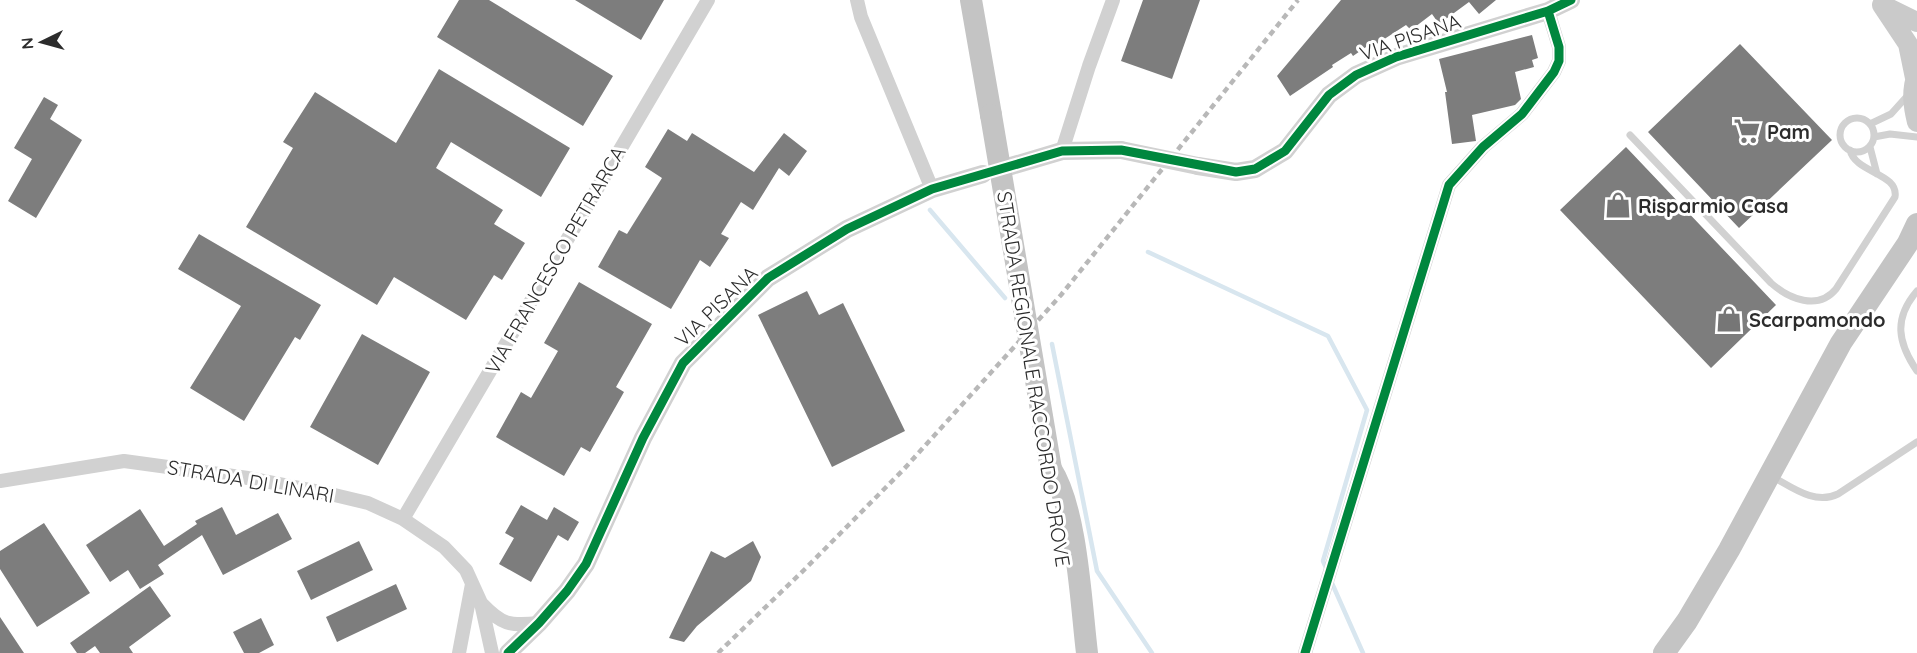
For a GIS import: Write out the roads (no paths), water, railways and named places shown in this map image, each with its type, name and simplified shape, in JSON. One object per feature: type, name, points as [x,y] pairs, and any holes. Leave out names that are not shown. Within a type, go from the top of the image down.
[{"type":"main road","name":"STRADA REGIONALE RACCORDO DROVE","points":[[971,0],[1051,469],[1075,653]]},
{"type":"main road","points":[[1879,2],[1917,22]]},
{"type":"main road","points":[[1879,2],[1900,29],[1908,44],[1915,81],[1913,107],[1917,122]]},
{"type":"main road","points":[[1664,653],[1708,587],[1841,343],[1914,234]]},
{"type":"main road","points":[[1051,469],[1062,492],[1071,532],[1087,653]]},
{"type":"street","name":"VIA FRANCESCO PETRARCA","points":[[403,519],[708,0]]},
{"type":"street","points":[[857,0],[861,17],[932,189]]},
{"type":"street","points":[[1062,151],[1085,77],[1113,0]]},
{"type":"street","name":"VIA PISANA","points":[[1011,166],[1062,151],[1120,150],[1236,172],[1255,169],[1285,151],[1329,95],[1356,75],[1396,57],[1548,11],[1571,0]]},
{"type":"street","points":[[1305,653],[1449,184],[1483,147],[1522,114],[1554,72],[1559,61],[1559,47],[1548,11]]},
{"type":"street","name":"VIA PISANA","points":[[508,653],[539,623],[567,591],[586,564],[643,438],[683,363],[768,278],[846,229],[932,189],[983,174]]},
{"type":"street","name":"STRADA DI LINARI","points":[[0,481],[124,460],[248,478],[368,503],[403,519],[444,547],[466,570],[481,603],[492,653]]},
{"type":"street","points":[[462,649],[472,584]]},
{"type":"street","name":"STRADA DI LINARI","points":[[481,603],[499,620],[521,625],[539,623]]},
{"type":"lane","points":[[1870,124],[1891,114],[1915,81]]},
{"type":"lane","points":[[1870,147],[1860,152],[1845,147],[1841,132],[1846,122],[1861,118],[1870,124],[1874,137],[1870,147],[1877,174]]},
{"type":"lane","points":[[1874,137],[1890,134],[1917,137]]},
{"type":"lane","points":[[1630,135],[1771,283],[1784,294],[1802,300],[1824,299],[1833,293],[1895,197],[1895,189],[1891,183],[1855,161],[1850,150]]},
{"type":"lane","points":[[1917,291],[1905,311],[1900,333],[1905,350],[1917,371]]},
{"type":"lane","points":[[1769,476],[1803,493],[1827,498],[1838,494],[1917,442]]},
{"type":"waterway","points":[[930,210],[1005,298]]},
{"type":"waterway","points":[[1148,252],[1328,336],[1367,410],[1323,561],[1327,570]]},
{"type":"waterway","points":[[1052,344],[1097,571],[1152,653]]},
{"type":"waterway","points":[[1331,581],[1363,653]]},
{"type":"railway","points":[[718,653],[904,469],[1061,295],[1298,0]]},
{"type":"place","name":"Pam","points":[[1747,131]]},
{"type":"place","name":"Risparmio Casa","points":[[1618,205]]},
{"type":"place","name":"Scarpamondo","points":[[1729,319]]}]
